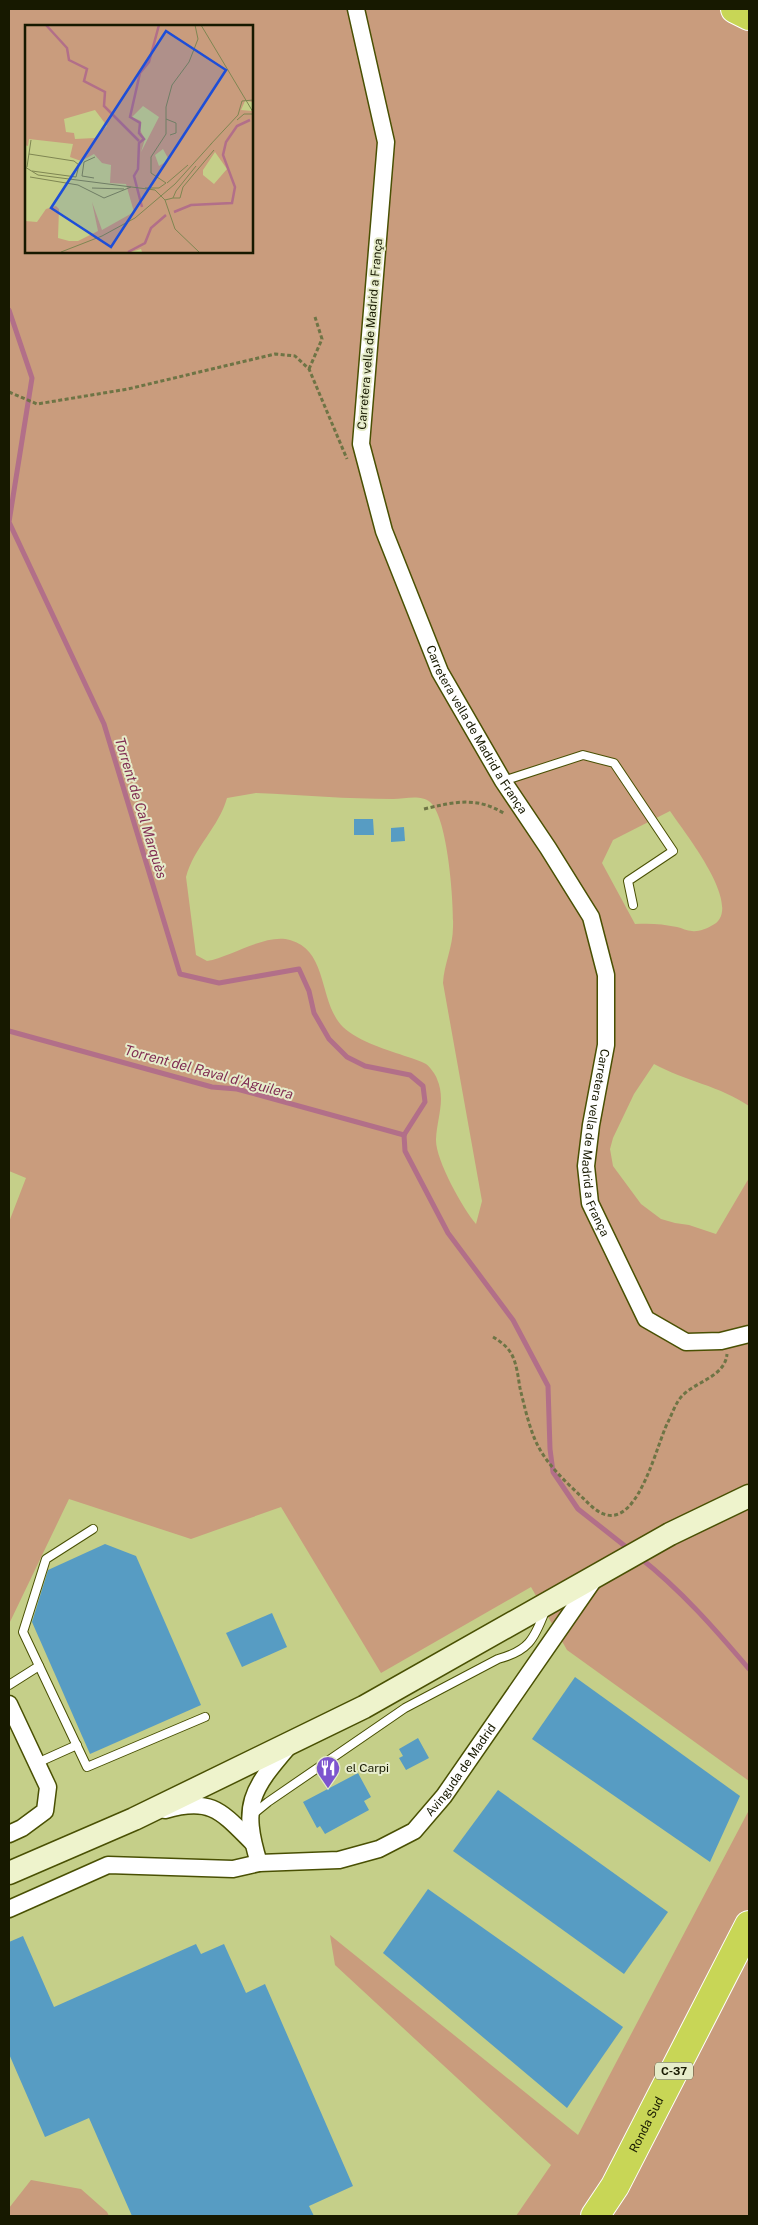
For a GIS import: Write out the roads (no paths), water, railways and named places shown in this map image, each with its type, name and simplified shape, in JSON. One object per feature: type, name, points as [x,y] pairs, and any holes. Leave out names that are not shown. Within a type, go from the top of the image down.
[{"type":"highway","points":[[735,9],[749,16]]},
{"type":"highway","name":"Ronda Sud","points":[[596,2216],[615,2186],[749,1925]]},
{"type":"street","name":"Carretera vella de Madrid a França","points":[[356,9],[386,142],[361,444],[384,531],[440,672],[503,781],[591,917],[606,975],[606,1045],[591,1125],[586,1166],[590,1204],[646,1319],[686,1342],[726,1340],[749,1334]]},
{"type":"street","points":[[719,1509],[749,1488]]},
{"type":"street","points":[[9,1873],[134,1818],[364,1706],[670,1534],[749,1496]]},
{"type":"street","name":"Avinguda de Madrid","points":[[9,1909],[108,1865],[233,1869],[259,1863],[339,1860],[379,1849],[414,1831],[444,1796],[597,1576]]},
{"type":"street","points":[[9,1704],[48,1787],[45,1811],[22,1828],[9,1834]]},
{"type":"street","points":[[259,1863],[252,1842],[249,1818],[255,1791],[273,1765],[294,1741]]},
{"type":"street","points":[[134,1818],[172,1808],[205,1805],[223,1814],[252,1842]]},
{"type":"lane","points":[[503,781],[583,755],[614,763],[673,851],[628,881],[634,905]]},
{"type":"lane","points":[[93,1529],[46,1559],[23,1632],[87,1767],[205,1717]]},
{"type":"lane","points":[[249,1818],[268,1802],[405,1708],[498,1659],[514,1655],[529,1644],[537,1632],[548,1603]]},
{"type":"lane","points":[[9,1685],[39,1666]]},
{"type":"lane","points":[[37,1763],[77,1745]]},
{"type":"waterway","name":"Torrent de Cal Marquès","points":[[9,310],[32,378],[9,522],[104,724],[180,974],[219,983],[299,969],[309,991],[314,1013],[329,1039],[347,1057],[365,1066],[410,1075],[423,1086],[425,1102],[404,1135]]},
{"type":"waterway","name":"Torrent del Raval d'Aguilera","points":[[9,1031],[212,1087],[237,1089],[404,1135]]},
{"type":"waterway","points":[[404,1135],[405,1151],[448,1233],[513,1320],[548,1386],[550,1449],[553,1472],[578,1509],[630,1550]]},
{"type":"waterway","points":[[639,1557],[683,1596],[749,1669]]},
{"type":"place","name":"el Carpi","points":[[328,1789]]}]
